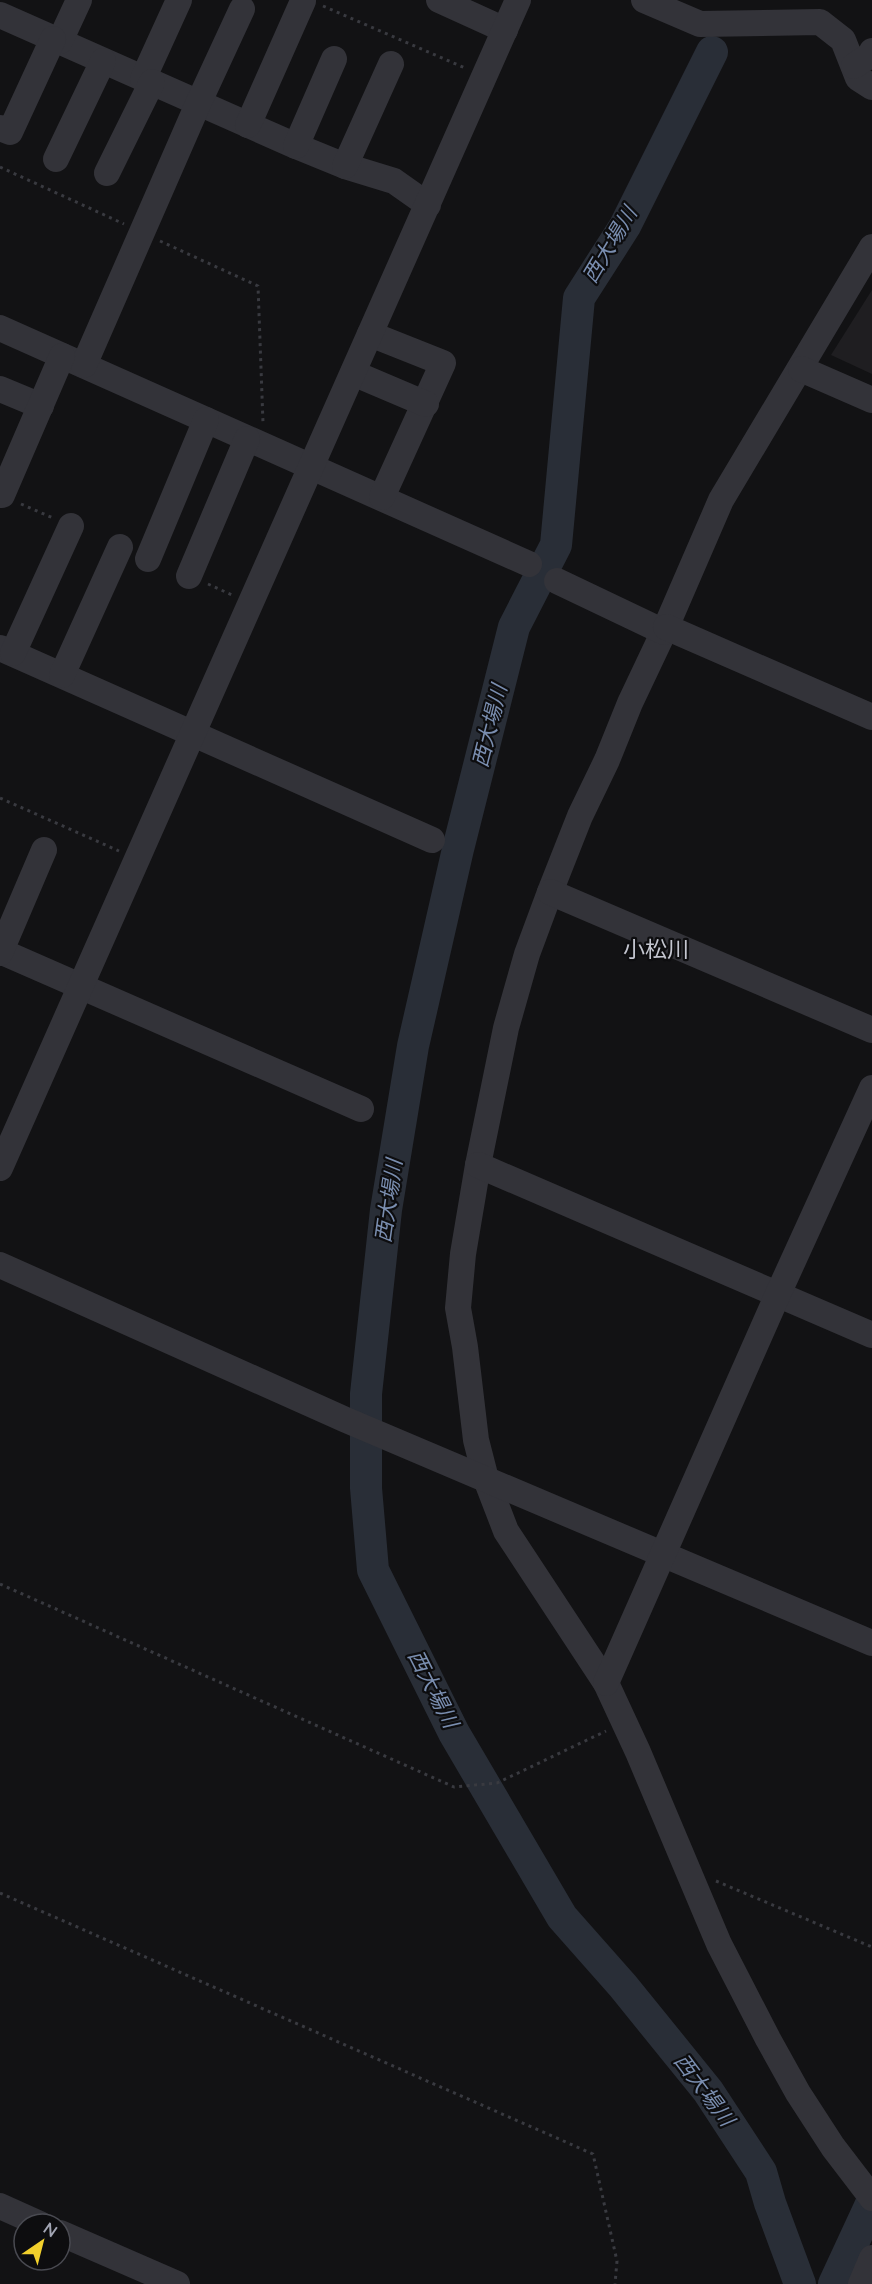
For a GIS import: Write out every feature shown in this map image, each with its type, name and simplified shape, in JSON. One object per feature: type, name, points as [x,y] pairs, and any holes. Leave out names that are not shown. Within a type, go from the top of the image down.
[{"type":"street","points":[[0,128],[10,132],[79,0]]},
{"type":"street","points":[[107,173],[179,0]]},
{"type":"street","points":[[438,0],[504,30]]},
{"type":"street","points":[[0,1168],[135,859],[518,0]]},
{"type":"street","points":[[644,0],[700,24],[820,22],[863,59],[858,78],[872,87]]},
{"type":"street","points":[[248,125],[312,3]]},
{"type":"street","points":[[2,495],[10,447],[73,361],[141,232],[242,9]]},
{"type":"street","points":[[4,15],[104,62],[296,146],[345,166],[394,181],[428,205]]},
{"type":"street","points":[[296,146],[334,59]]},
{"type":"street","points":[[56,159],[104,62]]},
{"type":"street","points":[[345,166],[391,64]]},
{"type":"street","points":[[867,2192],[798,2093],[718,1944],[606,1683],[506,1531],[486,1479],[476,1440],[458,1308],[463,1254],[478,1165],[506,1028],[527,954],[550,892],[580,816],[607,760],[721,500],[872,247]]},
{"type":"street","points":[[0,328],[529,564]]},
{"type":"street","points":[[370,334],[443,363],[382,497]]},
{"type":"street","points":[[801,369],[872,400]]},
{"type":"street","points":[[353,373],[426,404]]},
{"type":"street","points":[[0,389],[40,405]]},
{"type":"street","points":[[148,559],[206,420]]},
{"type":"street","points":[[189,576],[256,443]]},
{"type":"street","points":[[71,526],[6,650],[432,840]]},
{"type":"street","points":[[62,675],[120,547]]},
{"type":"street","points":[[557,581],[872,717]]},
{"type":"street","points":[[44,850],[0,952],[361,1109]]},
{"type":"street","points":[[550,892],[872,1030]]},
{"type":"street","points":[[606,1683],[872,1088]]},
{"type":"street","points":[[478,1165],[872,1335]]},
{"type":"street","points":[[0,1265],[346,1420],[872,1643]]},
{"type":"street","points":[[72,2238],[177,2284]]},
{"type":"street","points":[[861,2284],[872,2258]]},
{"type":"path","points":[[312,3],[475,73]]},
{"type":"path","points":[[0,167],[258,286],[256,443]]},
{"type":"path","points":[[0,798],[135,859]]},
{"type":"path","points":[[0,1584],[454,1787],[497,1783],[624,1723]]},
{"type":"path","points":[[687,1869],[872,1947]]},
{"type":"path","points":[[0,1893],[593,2154],[617,2261],[615,2284]]},
{"type":"shaded area","points":[[872,290],[872,374],[831,355]]},
{"type":"waterway","name":"西大場川","points":[[712,52],[625,226],[579,298],[556,545],[514,627],[458,849],[413,1046],[386,1210],[366,1394],[366,1488],[373,1570],[454,1733],[562,1917],[623,1986],[708,2091],[761,2172],[800,2284]]},
{"type":"waterway","points":[[834,2284],[872,2202]]},
{"type":"district","name":"小松川","points":[[656,949]]}]
